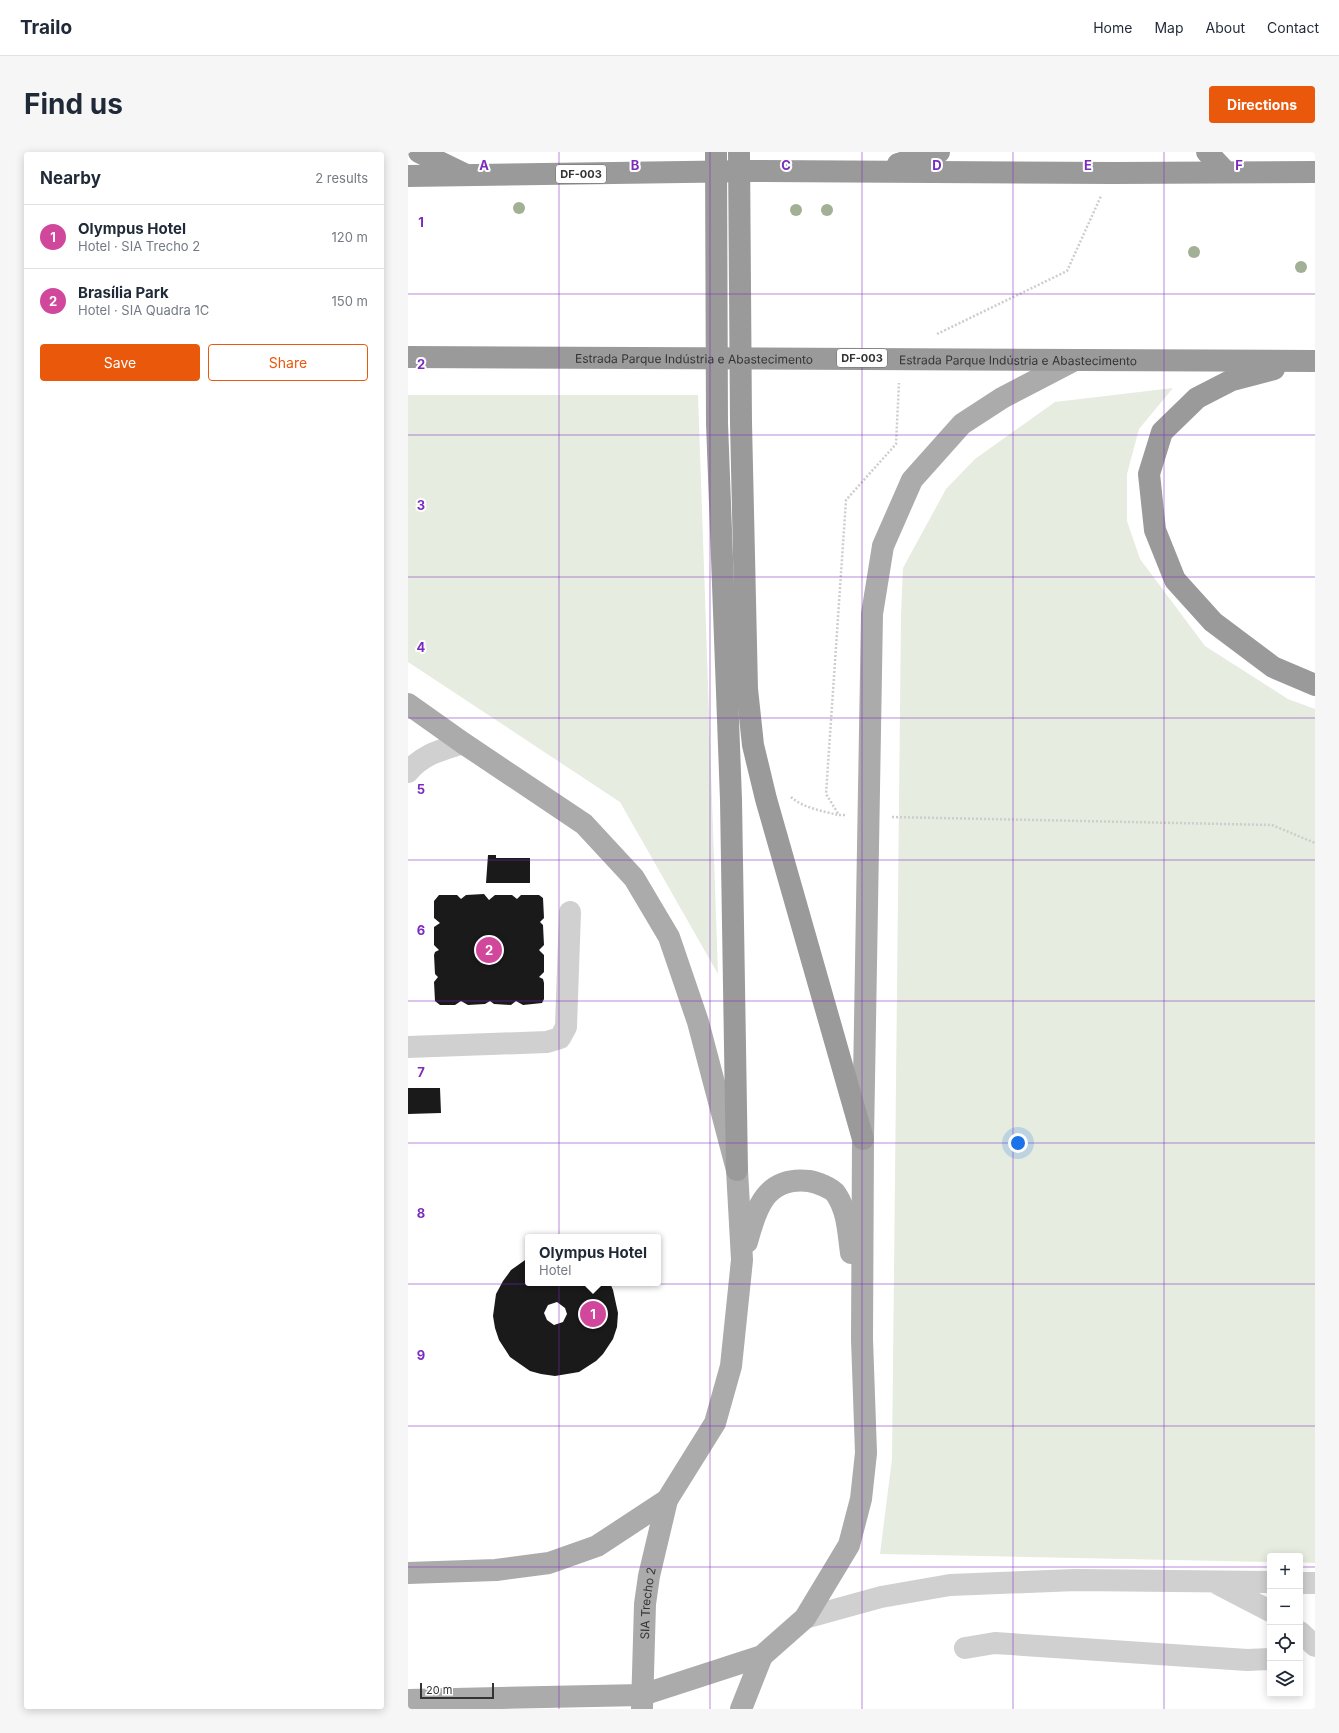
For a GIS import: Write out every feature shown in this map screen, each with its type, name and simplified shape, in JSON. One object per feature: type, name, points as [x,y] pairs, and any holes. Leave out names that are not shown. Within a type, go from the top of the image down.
[{"type":"highway","points":[[419,152],[469,176]]},
{"type":"highway","points":[[716,152],[717,424],[731,800],[737,1170]]},
{"type":"highway","points":[[739,152],[741,422],[747,689],[753,745],[766,799],[863,1139]]},
{"type":"highway","points":[[876,171],[939,152]]},
{"type":"highway","points":[[1207,152],[1226,172]]},
{"type":"highway","name":"DF-003","points":[[408,176],[876,171],[1112,173],[1315,172]]},
{"type":"highway","name":"Estrada Parque Indústria e Abastecimento","points":[[408,357],[1312,361]]},
{"type":"highway","points":[[1312,361],[1232,380],[1197,398],[1162,432],[1149,474],[1154,530],[1175,580],[1213,622],[1267,663],[1315,685]]},
{"type":"main road","points":[[408,1700],[642,1702],[762,1656],[805,1618],[849,1545],[861,1499],[866,1453],[862,1340],[863,1139],[872,614],[883,546],[912,480],[962,424],[1002,398],[1073,361]]},
{"type":"main road","points":[[408,704],[463,743],[584,824],[634,878],[669,937],[698,1022],[737,1170],[742,1260],[731,1366],[715,1423],[668,1500],[597,1546],[549,1563],[496,1570],[408,1573]]},
{"type":"main road","points":[[742,1260],[756,1212],[763,1198],[776,1186],[795,1179],[814,1181],[835,1192],[846,1214],[862,1340]]},
{"type":"main road","name":"SIA Trecho 2","points":[[642,1702],[645,1604],[649,1576],[668,1500]]},
{"type":"main road","points":[[741,1709],[762,1656]]},
{"type":"street","points":[[408,772],[416,762],[434,752],[463,743]]},
{"type":"street","points":[[408,1047],[547,1042],[560,1038],[566,1027],[570,912]]},
{"type":"street","points":[[805,1618],[880,1597],[950,1585],[1076,1580],[1267,1582]]},
{"type":"street","points":[[1213,1582],[1267,1609]]},
{"type":"street","points":[[1303,1583],[1315,1583]]},
{"type":"street","points":[[1303,1635],[1315,1647],[1303,1652]]},
{"type":"street","points":[[965,1648],[996,1644],[1247,1660],[1267,1659]]},
{"type":"path","points":[[931,338],[1067,271],[1112,173]]},
{"type":"path","points":[[839,815],[826,794],[846,500],[896,444],[901,358]]},
{"type":"path","points":[[790,796],[811,808],[839,815],[869,817],[1272,825],[1315,843]]},
{"type":"shaded area","points":[[1173,388],[1139,429],[1127,474],[1127,521],[1140,559],[1205,646],[1288,699],[1315,709],[1315,1563],[1303,1562],[1303,1553],[1267,1553],[1267,1562],[880,1554],[892,1459],[901,616],[903,568],[946,489],[975,459],[1055,402]]},
{"type":"shaded area","points":[[408,395],[698,395],[718,974],[620,802],[408,662]]},
{"type":"building","points":[[488,855],[496,855],[496,858],[530,858],[530,883],[486,883]]},
{"type":"building","points":[[484,894],[489,900],[495,895],[512,895],[517,899],[521,895],[539,895],[543,898],[544,918],[540,922],[543,925],[544,945],[539,950],[544,955],[544,972],[539,977],[543,979],[544,983],[544,999],[542,1003],[523,1005],[516,1001],[511,1005],[494,1004],[490,1001],[485,1004],[468,1005],[461,1001],[455,1005],[440,1005],[435,1001],[434,982],[438,977],[435,974],[434,955],[435,952],[439,950],[434,945],[434,927],[440,923],[434,918],[434,901],[439,895],[457,895],[461,899],[466,895]]},
{"type":"building","points":[[408,1088],[440,1088],[441,1113],[408,1114]]},
{"type":"building","points":[[525,1260],[525,1286],[611,1286],[618,1313],[617,1327],[613,1339],[603,1354],[596,1361],[579,1372],[555,1376],[530,1371],[510,1357],[499,1340],[495,1328],[493,1316],[496,1294],[511,1270]],"holes":[[[557,1302],[565,1308],[567,1314],[563,1322],[554,1325],[547,1320],[544,1313],[548,1305]]]},
{"type":"place","name":"Brasília Park","points":[[489,950]]},
{"type":"place","name":"Olympus Hotel","points":[[593,1314]]}]
